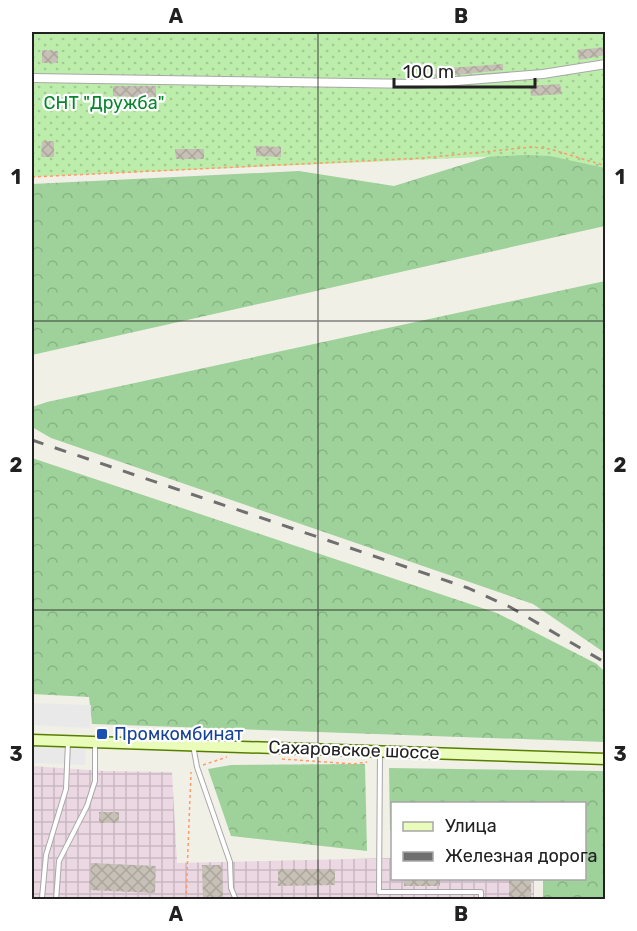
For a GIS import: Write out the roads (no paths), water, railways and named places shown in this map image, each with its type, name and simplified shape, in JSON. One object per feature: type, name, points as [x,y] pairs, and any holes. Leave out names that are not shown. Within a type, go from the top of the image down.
[{"type":"main road","name":"Сахаровское шоссе","points":[[32,740],[192,744],[380,755],[606,759]]},
{"type":"street","points":[[32,78],[418,84],[543,74],[606,64]]},
{"type":"lane","points":[[42,898],[46,855],[66,789],[69,741]]},
{"type":"lane","points":[[56,900],[59,861],[87,806],[95,781],[95,742]]},
{"type":"lane","points":[[192,744],[194,768],[230,862],[231,888],[236,900]]},
{"type":"lane","points":[[380,755],[379,892],[482,892],[482,900]]},
{"type":"railway","points":[[32,440],[468,588],[510,607],[606,663]]},
{"type":"place","name":"Промкомбинат","points":[[102,734]]},
{"type":"park label","name":"СНТ \"Дружба\"","points":[[104,103]]}]
